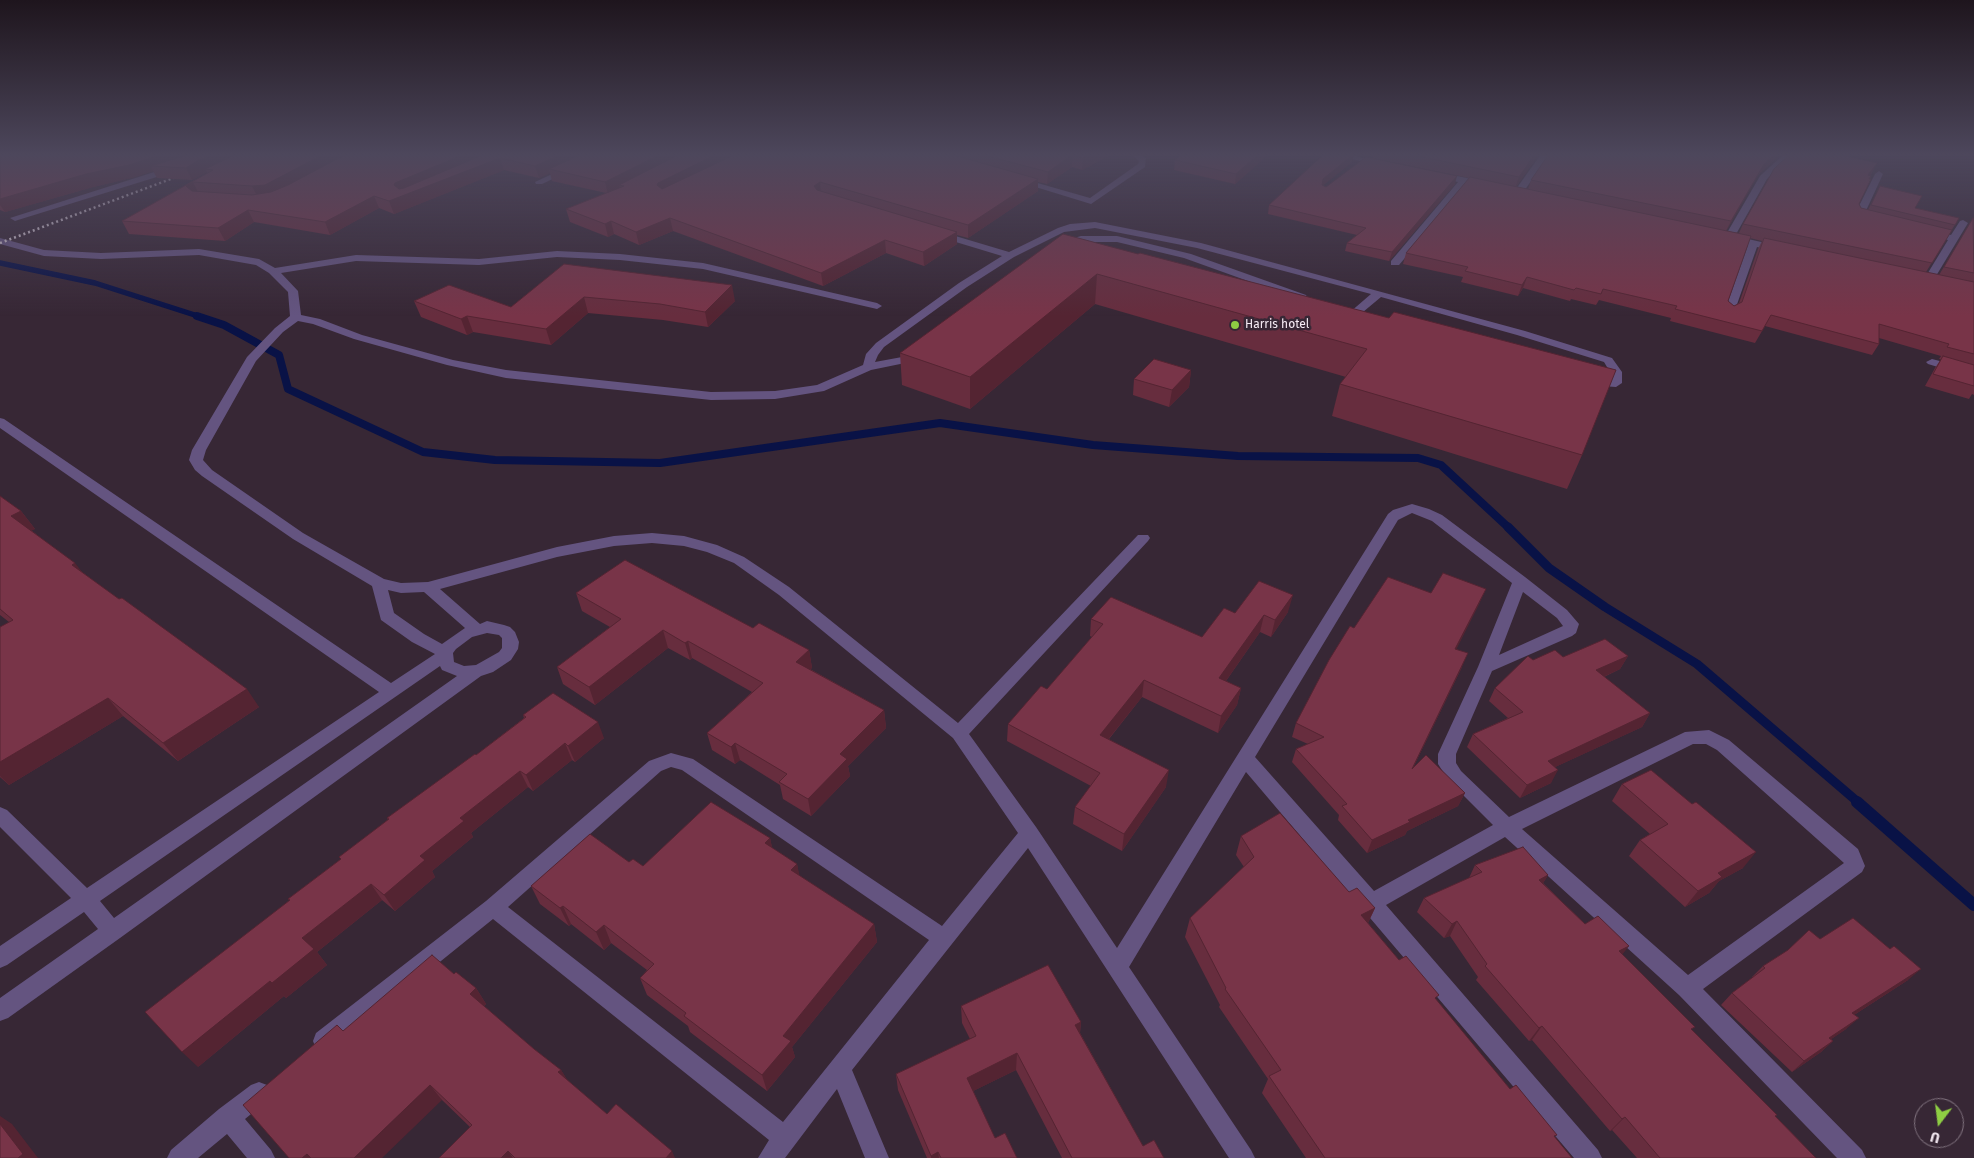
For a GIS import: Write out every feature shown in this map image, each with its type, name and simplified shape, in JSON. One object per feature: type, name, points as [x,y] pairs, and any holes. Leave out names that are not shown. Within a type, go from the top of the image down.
[{"type":"street","points":[[15,218],[48,208]]},
{"type":"street","points":[[1081,208],[1198,246],[1380,293],[1601,357],[1613,366],[1617,378],[1616,383],[1578,379]]},
{"type":"street","points":[[868,367],[872,354],[880,345],[963,285],[1010,255],[1061,230],[1076,226],[1098,208]]},
{"type":"street","points":[[1394,263],[1441,208]]},
{"type":"street","points":[[1744,208],[1725,237],[1792,252]]},
{"type":"street","points":[[1863,208],[1859,216],[1878,220]]},
{"type":"street","points":[[1093,213],[1097,238]]},
{"type":"street","points":[[1928,281],[1963,223]]},
{"type":"street","points":[[1916,229],[1953,238]]},
{"type":"street","points":[[925,230],[1010,255]]},
{"type":"street","points":[[1053,247],[1072,240],[1097,238],[1117,240],[1186,256],[1316,302]]},
{"type":"street","points":[[0,241],[44,253],[101,256],[199,252],[259,262],[273,271],[293,290],[296,317]]},
{"type":"street","points":[[1729,313],[1753,244]]},
{"type":"street","points":[[273,271],[356,258],[413,258],[479,262],[557,254],[620,257],[703,266],[876,306]]},
{"type":"street","points":[[1353,315],[1380,293]]},
{"type":"street","points":[[925,347],[906,360],[868,367],[820,388],[741,397],[685,394],[506,374],[451,363],[358,337],[316,321],[296,317],[279,330],[250,359],[199,450],[196,460],[200,467],[298,536],[379,583],[401,588],[428,587],[557,552],[614,540],[684,541],[712,548],[739,560],[784,591],[959,733],[1028,832],[1243,1158]]},
{"type":"street","points":[[1932,362],[1974,374]]},
{"type":"street","points":[[0,422],[390,691]]},
{"type":"street","points":[[1117,967],[1393,517],[1398,513],[1412,508],[1432,515],[1520,581],[1571,624],[1570,629],[1486,667]]},
{"type":"street","points":[[959,733],[1143,538]]},
{"type":"street","points":[[1520,581],[1486,667],[1447,754],[1446,761],[1455,776],[1507,827],[1687,988],[1854,1158]]},
{"type":"street","points":[[379,583],[387,616],[445,654],[448,666],[464,672],[476,671]]},
{"type":"street","points":[[428,587],[476,629]]},
{"type":"street","points":[[0,958],[445,654],[457,638],[476,629],[496,628],[504,631],[511,642],[505,656],[497,663],[476,671],[0,1011]]},
{"type":"street","points":[[1372,903],[1507,827],[1691,737],[1704,736],[1724,745],[1851,855],[1855,863],[1852,870],[1687,988]]},
{"type":"street","points":[[1245,758],[1590,1158]]},
{"type":"street","points":[[306,1056],[493,907],[655,766],[672,760],[686,764],[943,938]]},
{"type":"street","points":[[0,815],[86,900],[113,931]]},
{"type":"street","points":[[770,1158],[840,1067],[1028,832]]},
{"type":"street","points":[[493,907],[786,1139]]},
{"type":"street","points":[[840,1067],[877,1158]]},
{"type":"street","points":[[179,1158],[274,1080]]},
{"type":"street","points":[[228,1117],[263,1158]]},
{"type":"building","points":[[145,208],[351,208],[325,222],[248,210],[218,228],[122,221]]},
{"type":"building","points":[[877,208],[957,232],[923,252],[885,240],[821,273],[670,218],[636,232],[611,221],[605,224],[566,209]]},
{"type":"building","points":[[910,208],[994,208],[968,225]]},
{"type":"building","points":[[1282,208],[1430,208],[1392,252],[1347,243],[1366,228]]},
{"type":"building","points":[[1444,208],[1618,208],[1751,236],[1728,301],[1734,306],[1742,302],[1764,238],[1974,282],[1974,354],[1947,347],[1949,344],[1879,324],[1879,344],[1771,315],[1762,331],[1675,309],[1677,306],[1603,289],[1601,294],[1576,288],[1574,290],[1527,277],[1522,285],[1465,271],[1468,267],[1406,253]]},
{"type":"building","points":[[1668,208],[1739,208],[1731,221]]},
{"type":"building","points":[[1752,208],[1861,208],[1952,230],[1932,263],[1743,224]]},
{"type":"building","points":[[1884,208],[1915,208],[1959,218],[1955,225]]},
{"type":"building","points":[[1973,218],[1974,273],[1944,267]]},
{"type":"building","points":[[1063,234],[1389,318],[1394,312],[1616,370],[1582,455],[1340,384],[1367,349],[1097,274],[970,377],[900,353]]},
{"type":"building","points":[[564,264],[732,285],[705,312],[660,304],[584,297],[546,329],[467,316],[461,319],[414,301],[449,285],[511,307]]},
{"type":"building","points":[[1943,356],[1974,365],[1974,386],[1933,374]]},
{"type":"building","points":[[1154,359],[1191,370],[1172,390],[1134,379]]},
{"type":"building","points":[[0,496],[21,511],[11,516],[75,563],[72,565],[119,599],[122,598],[247,689],[163,743],[108,698],[0,762],[0,627],[13,620],[0,609]]},
{"type":"building","points":[[625,560],[753,628],[759,623],[809,650],[796,662],[884,710],[840,754],[847,759],[808,799],[779,782],[787,774],[735,743],[731,747],[707,733],[763,683],[688,641],[685,643],[663,630],[589,687],[557,667],[621,619],[576,593]]},
{"type":"building","points":[[1443,573],[1486,589],[1455,649],[1468,653],[1412,769],[1426,755],[1465,793],[1408,820],[1410,822],[1372,840],[1342,806],[1347,804],[1296,749],[1324,737],[1296,723],[1329,660],[1350,626],[1354,628],[1388,577],[1431,593]]},
{"type":"building","points":[[1259,581],[1293,595],[1275,620],[1264,615],[1219,678],[1241,688],[1221,716],[1144,680],[1100,735],[1169,770],[1124,834],[1075,807],[1100,773],[1008,724],[1041,686],[1047,689],[1103,624],[1091,619],[1111,597],[1202,637],[1224,608],[1235,613]]},
{"type":"building","points":[[1605,639],[1628,656],[1596,670],[1650,713],[1548,761],[1558,770],[1527,785],[1473,734],[1523,712],[1495,688],[1528,656],[1533,660],[1555,650],[1563,657]]},
{"type":"building","points":[[553,693],[598,722],[568,746],[565,743],[526,775],[520,771],[460,818],[464,821],[420,856],[425,860],[384,895],[371,884],[302,938],[314,949],[272,983],[270,981],[182,1052],[145,1012],[290,900],[288,899],[341,859],[339,857],[389,819],[387,818],[476,755],[526,717],[523,715]]},
{"type":"building","points":[[1651,770],[1692,804],[1696,802],[1756,852],[1718,873],[1722,877],[1698,891],[1640,840],[1668,824],[1622,784]]},
{"type":"building","points":[[711,802],[770,838],[765,843],[797,864],[791,870],[874,924],[783,1036],[791,1041],[762,1075],[684,1016],[686,1013],[640,978],[654,964],[604,925],[596,932],[563,906],[560,908],[531,886],[590,834],[629,862],[633,859],[643,866]]},
{"type":"building","points":[[1280,813],[1349,892],[1357,888],[1375,908],[1361,915],[1399,960],[1406,956],[1439,995],[1435,998],[1510,1089],[1516,1085],[1557,1135],[1554,1136],[1572,1158],[1325,1158],[1269,1076],[1281,1070],[1225,989],[1190,918],[1254,857],[1241,836]]},
{"type":"building","points":[[1523,847],[1548,875],[1539,880],[1585,924],[1598,916],[1629,946],[1619,951],[1695,1027],[1691,1029],[1777,1115],[1775,1116],[1816,1158],[1660,1158],[1625,1117],[1622,1119],[1542,1026],[1539,1028],[1485,966],[1487,964],[1457,921],[1452,924],[1424,898],[1482,872],[1475,865]]},
{"type":"building","points":[[1853,918],[1890,949],[1894,946],[1921,969],[1852,1013],[1859,1018],[1829,1038],[1833,1041],[1804,1061],[1732,993],[1765,968],[1763,966],[1788,950],[1809,930],[1820,939]]},
{"type":"building","points":[[432,955],[454,974],[456,972],[476,988],[470,994],[561,1070],[558,1072],[607,1114],[616,1104],[672,1151],[666,1158],[515,1158],[508,1151],[501,1158],[439,1158],[472,1125],[430,1085],[354,1158],[311,1158],[307,1154],[302,1158],[289,1158],[243,1105],[337,1025],[343,1031]]},
{"type":"building","points":[[1048,965],[1081,1022],[1075,1025],[1143,1146],[1154,1140],[1164,1158],[1072,1158],[1017,1053],[967,1078],[995,1138],[1005,1133],[1017,1158],[941,1158],[938,1152],[931,1156],[896,1074],[976,1036],[961,1006]]},
{"type":"building","points":[[0,1124],[23,1154],[18,1158],[0,1158]]},
{"type":"waterway","points":[[0,263],[95,283],[201,317]]},
{"type":"waterway","points":[[197,316],[224,325],[279,355],[288,389],[423,452],[495,460],[660,463],[940,423],[1093,445],[1238,456],[1418,458],[1441,465],[1510,529]]},
{"type":"waterway","points":[[1510,529],[1549,568],[1605,607],[1697,664],[1859,803]]},
{"type":"waterway","points":[[1857,802],[1974,905]]},
{"type":"railway","points":[[0,243],[93,208]]},
{"type":"place","name":"Harris hotel","points":[[1235,325]]}]
